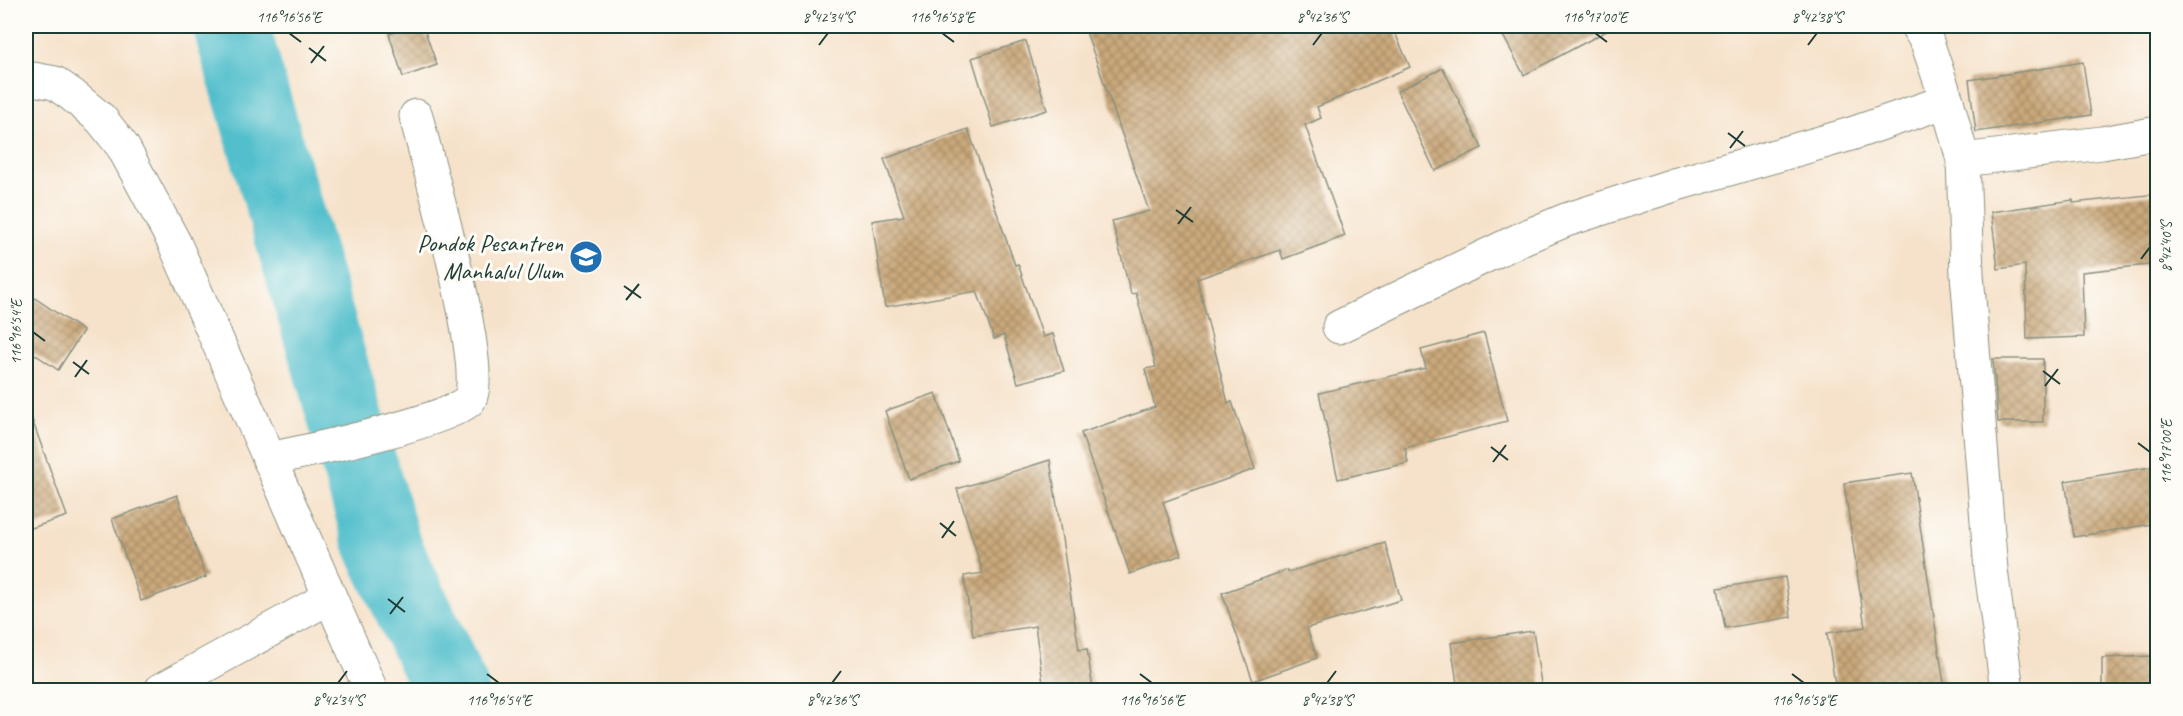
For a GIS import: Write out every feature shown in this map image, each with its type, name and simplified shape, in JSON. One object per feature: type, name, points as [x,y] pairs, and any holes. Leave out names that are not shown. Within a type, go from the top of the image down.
[{"type":"street","points":[[1917,26],[1927,42],[1947,101],[1962,160],[1967,274],[1986,516],[2007,690]]},
{"type":"street","points":[[26,79],[54,83],[72,95],[101,119],[123,147],[174,242],[370,690]]},
{"type":"street","points":[[1339,327],[1525,237],[1566,220],[1688,181],[1851,134],[1947,101]]},
{"type":"street","points":[[269,459],[338,444],[454,411],[463,405],[472,394],[474,371],[462,301],[416,116]]},
{"type":"street","points":[[1962,160],[2102,143],[2157,133]]},
{"type":"street","points":[[161,690],[330,597]]},
{"type":"building","points":[[413,26],[423,26],[437,65],[403,77],[389,34]]},
{"type":"building","points":[[1084,26],[1392,26],[1410,67],[1317,107],[1321,118],[1305,125],[1345,236],[1283,259],[1280,250],[1197,279],[1228,403],[1232,402],[1255,469],[1163,502],[1181,555],[1130,574],[1081,433],[1155,407],[1145,369],[1156,367],[1136,293],[1131,294],[1112,221],[1149,211]]},
{"type":"building","points":[[1498,26],[1616,26],[1524,75]]},
{"type":"building","points":[[1026,41],[1047,110],[993,127],[972,58]]},
{"type":"building","points":[[2083,62],[2091,115],[1976,132],[1969,80]]},
{"type":"building","points":[[1443,68],[1482,148],[1435,171],[1397,91]]},
{"type":"building","points":[[968,129],[1015,265],[1018,264],[1043,337],[1053,334],[1064,371],[1018,383],[1004,335],[994,339],[977,291],[885,307],[872,221],[904,216],[884,159]]},
{"type":"building","points":[[2157,194],[2157,264],[2082,272],[2084,337],[2027,339],[2025,265],[1998,269],[1991,212],[2073,200],[2073,203]]},
{"type":"building","points":[[26,292],[83,331],[58,370],[26,348]]},
{"type":"building","points":[[1484,333],[1507,421],[1405,448],[1408,463],[1338,479],[1319,393],[1426,368],[1421,350]]},
{"type":"building","points":[[1993,359],[2043,359],[2043,422],[1998,422]]},
{"type":"building","points":[[936,393],[959,461],[909,479],[885,411]]},
{"type":"building","points":[[26,414],[30,414],[67,516],[26,530]]},
{"type":"building","points":[[1050,460],[1079,650],[1087,649],[1093,690],[1044,690],[1035,626],[973,636],[964,576],[983,573],[957,489]]},
{"type":"building","points":[[2157,466],[2157,523],[2074,537],[2065,481]]},
{"type":"building","points":[[1912,473],[1945,690],[1836,690],[1827,633],[1865,627],[1844,483]]},
{"type":"building","points":[[177,495],[206,577],[141,601],[112,519]]},
{"type":"building","points":[[1385,543],[1401,600],[1307,628],[1317,658],[1253,681],[1222,593],[1287,570],[1288,572]]},
{"type":"building","points":[[1785,577],[1791,617],[1725,628],[1718,588]]},
{"type":"building","points":[[1533,631],[1542,690],[1458,690],[1451,643]]},
{"type":"building","points":[[2154,656],[2154,690],[2102,690],[2102,658]]},
{"type":"waterway","points":[[231,26],[383,546],[451,690]]},
{"type":"place","name":"Pondok Pesantren Manhalul Ulum","points":[[586,257]]}]
